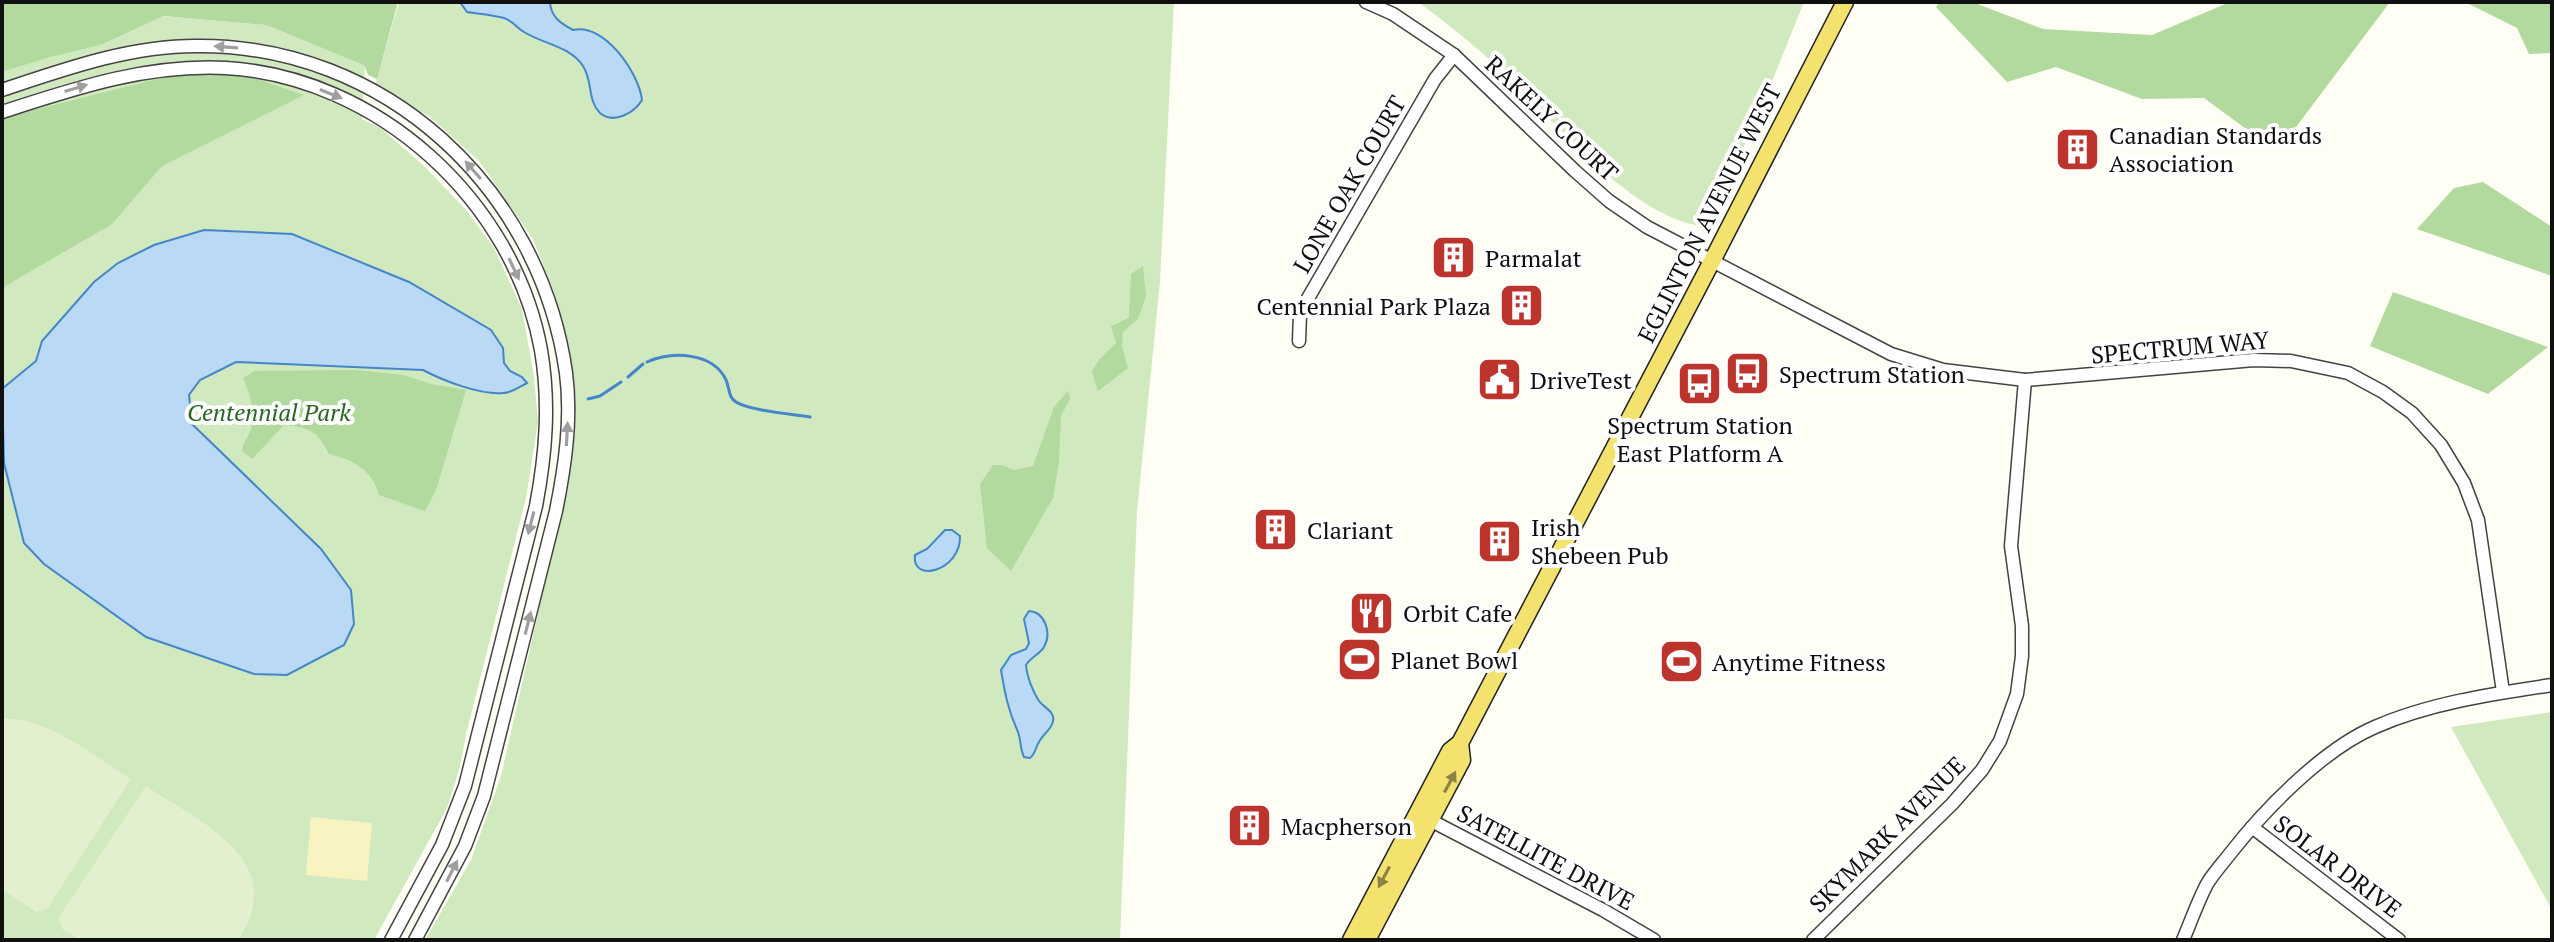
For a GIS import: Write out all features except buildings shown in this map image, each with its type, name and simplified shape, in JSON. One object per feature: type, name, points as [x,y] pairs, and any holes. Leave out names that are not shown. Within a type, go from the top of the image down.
[{"type":"main road","name":"EGLINTON AVENUE WEST","points":[[1367,940],[1424,817],[1450,751],[1460,743],[1845,2]]},
{"type":"main road","name":"EGLINTON AVENUE WEST","points":[[1351,940],[1424,817]]},
{"type":"street","name":"RAKELY COURT","points":[[1366,2],[1393,14],[1454,55],[1609,201],[1674,242],[1712,261]]},
{"type":"street","points":[[2,90],[118,55],[168,47],[259,51],[329,70],[390,100],[453,149],[501,204],[536,266],[554,317],[566,376],[566,463],[484,796],[465,846],[415,940]]},
{"type":"street","name":"LONE OAK COURT","points":[[1299,341],[1300,314],[1307,300],[1435,79],[1454,55]]},
{"type":"street","points":[[2,112],[122,75],[169,68],[228,68],[322,90],[378,117],[428,154],[471,199],[499,240],[517,274],[534,322],[545,376],[545,460],[465,786],[442,845],[391,940]]},
{"type":"street","name":"SPECTRUM WAY","points":[[1712,261],[1891,354],[1943,370],[2025,380],[2254,360],[2291,361],[2348,373],[2383,392],[2412,413],[2441,445],[2475,508],[2503,692]]},
{"type":"street","name":"SKYMARK AVENUE","points":[[1813,940],[1952,804],[1982,770],[2000,741],[2017,694],[2022,656],[2022,626],[2011,546],[2025,380]]},
{"type":"street","points":[[2183,940],[2208,882],[2252,827],[2303,776],[2372,728],[2422,711],[2503,692],[2552,685]]},
{"type":"street","name":"SATELLITE DRIVE","points":[[1424,817],[1603,910],[1654,940]]},
{"type":"street","name":"SOLAR DRIVE","points":[[2252,827],[2399,940]]},
{"type":"green space","points":[[2,2],[398,2],[377,79],[368,75],[364,65],[266,25],[163,16],[101,45],[2,72]]},
{"type":"green space","points":[[399,2],[1174,2],[1160,282],[1137,511],[1120,940],[425,940],[471,860],[501,776],[559,521],[573,430],[575,391],[568,346],[554,292],[533,239],[479,161],[430,117],[375,85]]},
{"type":"green space","points":[[1418,2],[1804,2],[1712,217],[1701,226],[1674,219],[1621,186],[1570,140],[1494,63]]},
{"type":"green space","points":[[1939,2],[1972,2],[2043,29],[2152,35],[2230,2],[2390,2],[2296,127],[2257,137],[2204,98],[2142,99],[2056,67],[2007,82],[1936,7]]},
{"type":"green space","points":[[2465,2],[2552,2],[2552,53],[2529,54],[2517,28]]},
{"type":"green space","name":"Centennial Park","points":[[162,16],[266,25],[365,65],[362,119],[382,129],[425,167],[467,211],[494,248],[522,309],[534,376],[538,422],[526,498],[460,767],[447,808],[374,940],[2,940],[2,72],[101,45]]},
{"type":"green space","points":[[177,74],[245,75],[304,95],[162,166],[112,224],[2,288],[2,118]]},
{"type":"green space","points":[[2483,182],[2552,227],[2552,276],[2417,229],[2454,188]]},
{"type":"green space","points":[[1143,266],[1146,296],[1138,319],[1123,332],[1122,347],[1128,368],[1098,391],[1092,372],[1116,343],[1111,326],[1129,318],[1131,274]]},
{"type":"green space","points":[[2393,292],[2548,347],[2488,394],[2370,346]]},
{"type":"green space","points":[[356,370],[404,375],[466,390],[436,490],[425,511],[379,495],[366,472],[346,459],[329,454],[321,440],[306,429],[284,425],[252,459],[242,451],[253,418],[243,378],[254,371]]},
{"type":"green space","points":[[1068,391],[1070,399],[1061,416],[1059,462],[1053,498],[1011,571],[987,548],[980,484],[993,465],[1014,470],[1033,466],[1054,407]]},
{"type":"green space","points":[[2552,712],[2552,910],[2451,727]]},
{"type":"green space","points":[[2,719],[18,720],[52,730],[131,779],[47,909],[36,912],[2,889]]},
{"type":"green space","points":[[146,786],[213,830],[247,866],[254,887],[252,912],[238,940],[80,940],[62,929],[59,917]]},
{"type":"sand","points":[[311,817],[372,823],[367,881],[306,875]]},
{"type":"water","points":[[460,2],[550,2],[554,16],[560,22],[573,30],[596,34],[618,52],[634,77],[642,100],[624,116],[611,118],[600,113],[578,59],[531,36],[504,18],[467,12]]},
{"type":"water","points":[[204,230],[292,234],[409,282],[491,330],[503,348],[504,363],[527,383],[509,392],[494,393],[462,386],[423,370],[236,362],[200,380],[189,395],[192,424],[321,549],[351,590],[354,624],[344,645],[287,675],[254,674],[146,637],[44,564],[24,543],[4,463],[2,389],[36,361],[42,341],[94,282],[118,263],[154,245]]},
{"type":"water","points":[[945,530],[952,530],[960,536],[953,558],[936,570],[920,569],[915,555],[927,549]]},
{"type":"water","points":[[1029,611],[1043,619],[1047,636],[1042,649],[1026,665],[1028,674],[1037,697],[1053,718],[1051,727],[1030,758],[1023,754],[1001,670],[1011,655],[1026,649],[1029,643],[1024,619]]},
{"type":"waterway","points":[[647,362],[680,355],[702,359],[720,371],[736,402],[761,410],[810,417]]},
{"type":"waterway","points":[[628,377],[643,364]]},
{"type":"waterway","points":[[588,399],[600,396],[621,382]]},
{"type":"place","name":"Canadian Standards Association","points":[[2078,149]]},
{"type":"place","name":"Parmalat","points":[[1454,258]]},
{"type":"place","name":"Centennial Park Plaza","points":[[1522,306]]},
{"type":"place","name":"Spectrum Station","points":[[1748,374]]},
{"type":"place","name":"DriveTest","points":[[1499,380]]},
{"type":"place","name":"Spectrum Station East Platform A","points":[[1700,383]]},
{"type":"place","name":"Clariant","points":[[1276,530]]},
{"type":"place","name":"Irish Shebeen Pub","points":[[1500,541]]},
{"type":"place","name":"Orbit Cafe","points":[[1372,613]]},
{"type":"place","name":"Planet Bowl","points":[[1360,660]]},
{"type":"place","name":"Anytime Fitness","points":[[1681,662]]},
{"type":"place","name":"Macpherson","points":[[1250,826]]}]
